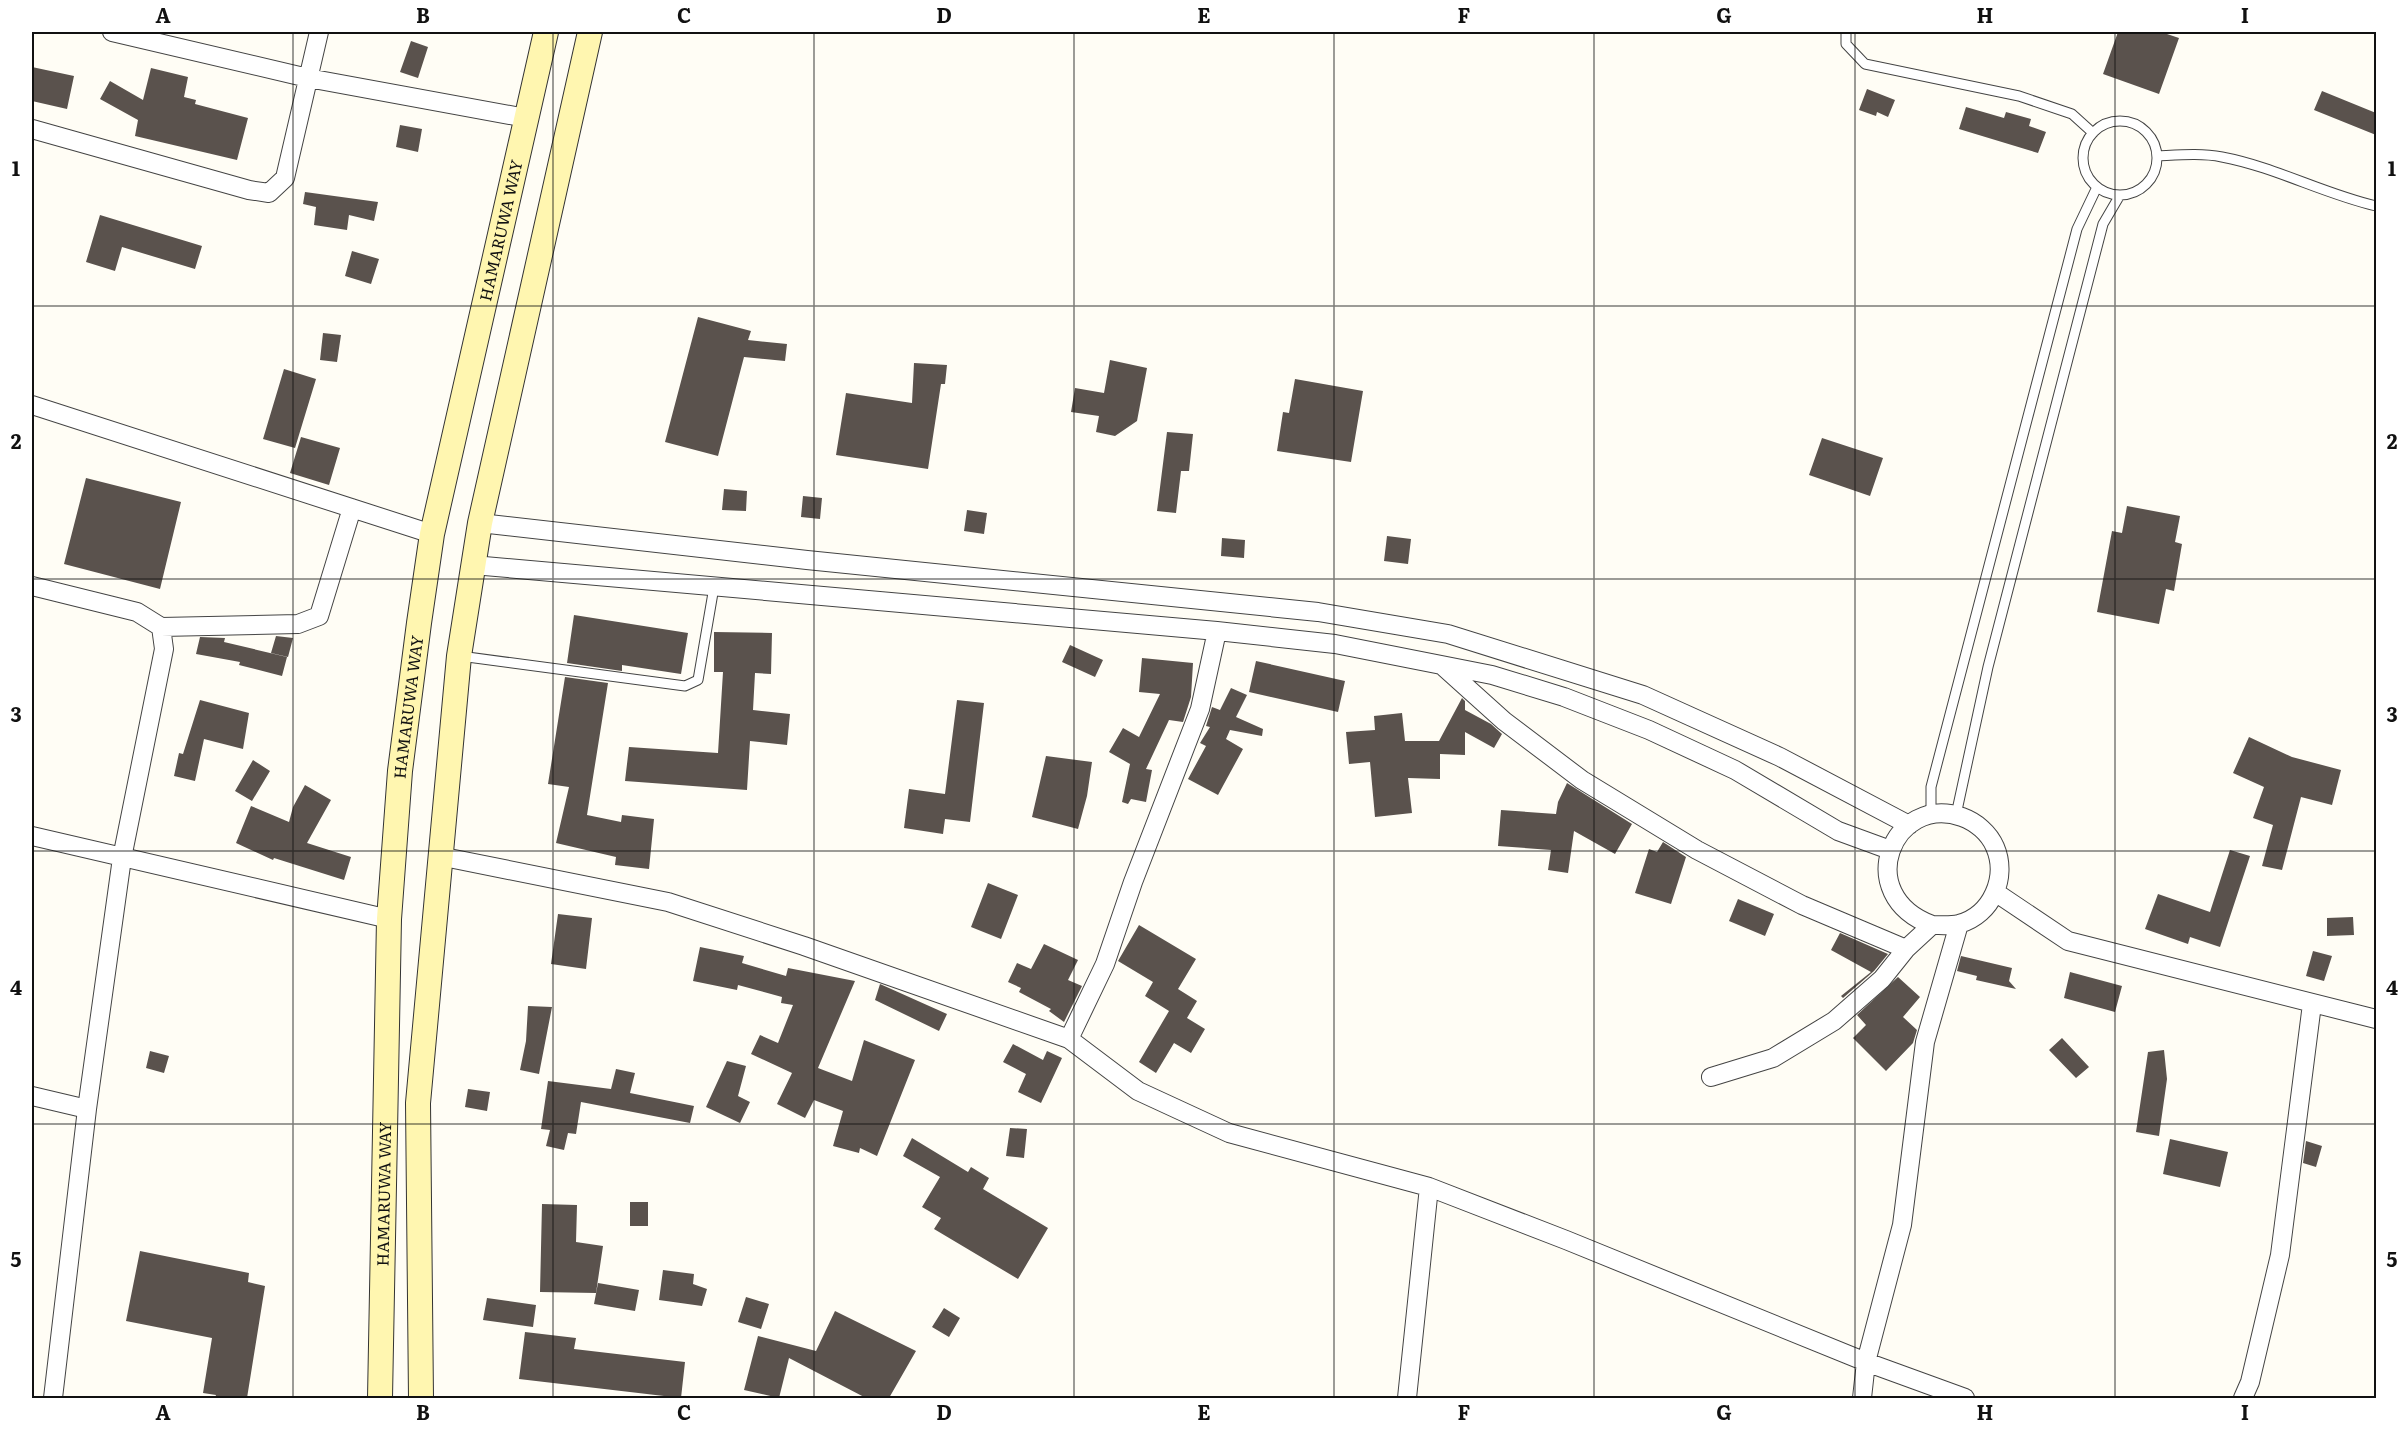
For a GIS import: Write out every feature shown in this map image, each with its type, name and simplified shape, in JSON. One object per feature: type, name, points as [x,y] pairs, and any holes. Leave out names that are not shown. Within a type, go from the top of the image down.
[{"type":"main road","name":"HAMARUWA WAY","points":[[381,1398],[389,920],[400,771],[432,534],[546,32]]},
{"type":"main road","points":[[421,1398],[418,1103],[459,656],[480,523],[590,32]]},
{"type":"street","points":[[111,32],[308,78],[526,118]]},
{"type":"street","points":[[32,129],[249,190],[269,193],[285,178],[319,32]]},
{"type":"street","points":[[32,405],[432,534]]},
{"type":"street","points":[[32,586],[137,612],[161,627],[298,624],[319,616],[351,508]]},
{"type":"street","points":[[480,523],[807,560],[1318,612],[1448,634],[1643,695],[1780,758],[1909,825]]},
{"type":"street","points":[[473,565],[1217,631],[1335,644],[1492,675],[1564,697],[1648,730],[1735,770],[1838,831],[1890,850]]},
{"type":"street","points":[[53,1398],[87,1109],[122,858],[164,649],[161,627]]},
{"type":"street","points":[[1069,1039],[1105,964],[1133,882],[1200,709],[1217,631]]},
{"type":"street","points":[[1443,666],[1504,721],[1582,780],[1697,850],[1802,905],[1906,949]]},
{"type":"street","points":[[1931,814],[1956,815],[1978,825],[1994,844],[2000,868],[1995,892],[1981,912],[1959,924],[1932,924],[1907,912],[1898,902],[1888,877],[1890,850],[1901,832],[1909,825],[1931,814]]},
{"type":"street","points":[[32,836],[389,920]]},
{"type":"street","points":[[439,856],[668,902],[815,950],[1069,1039],[1138,1091],[1229,1133],[1429,1187],[1866,1362],[1965,1398]]},
{"type":"street","points":[[1995,892],[2068,941],[2376,1019]]},
{"type":"street","points":[[1711,1077],[1773,1058],[1834,1021],[1882,978],[1906,949],[1932,924]]},
{"type":"street","points":[[1862,1398],[1866,1362],[1902,1225],[1924,1042],[1959,924]]},
{"type":"street","points":[[2243,1398],[2250,1382],[2280,1255],[2312,1004]]},
{"type":"street","points":[[32,1096],[87,1109]]},
{"type":"street","points":[[1407,1398],[1429,1187]]},
{"type":"lane","points":[[1846,32],[1846,44],[1865,64],[2019,96],[2072,114],[2093,133]]},
{"type":"lane","points":[[2115,122],[2132,124],[2148,133],[2155,144],[2157,156],[2156,168],[2151,179],[2132,194],[2120,195],[2108,193],[2097,187],[2089,178],[2084,167],[2083,154],[2093,133],[2103,125],[2115,122]]},
{"type":"lane","points":[[2157,156],[2185,154],[2222,157],[2294,178],[2376,206]]},
{"type":"lane","points":[[1931,814],[1931,787],[2077,229],[2097,187]]},
{"type":"lane","points":[[1956,815],[1988,667],[2103,224],[2120,195]]},
{"type":"lane","points":[[459,656],[685,687],[699,681],[714,587]]},
{"type":"building","points":[[2118,32],[2161,32],[2179,38],[2159,94],[2103,74]]},
{"type":"building","points":[[411,41],[428,47],[418,78],[400,72]]},
{"type":"building","points":[[32,67],[74,76],[67,109],[32,101]]},
{"type":"building","points":[[151,68],[188,77],[184,97],[196,100],[195,104],[248,118],[237,160],[135,136],[138,120],[100,99],[110,81],[143,100]]},
{"type":"building","points":[[1867,89],[1895,100],[1888,117],[1877,112],[1876,116],[1859,110]]},
{"type":"building","points":[[2322,91],[2376,113],[2376,135],[2314,110]]},
{"type":"building","points":[[1966,107],[2004,118],[2006,112],[2031,119],[2029,126],[2046,132],[2038,153],[1959,129]]},
{"type":"building","points":[[400,125],[422,129],[418,152],[396,147]]},
{"type":"building","points":[[305,192],[378,202],[374,221],[349,215],[347,230],[314,225],[316,207],[303,204]]},
{"type":"building","points":[[100,215],[202,246],[195,269],[122,247],[115,271],[86,262]]},
{"type":"building","points":[[352,251],[379,259],[371,284],[345,276]]},
{"type":"building","points":[[698,317],[751,331],[748,340],[787,344],[785,361],[744,357],[718,456],[665,442]]},
{"type":"building","points":[[323,333],[341,335],[337,362],[320,360]]},
{"type":"building","points":[[1110,360],[1147,368],[1137,421],[1115,436],[1096,432],[1099,416],[1071,412],[1075,388],[1104,393]]},
{"type":"building","points":[[914,363],[947,365],[945,384],[941,384],[928,469],[836,455],[846,393],[912,403]]},
{"type":"building","points":[[284,369],[316,379],[295,448],[263,439]]},
{"type":"building","points":[[1295,379],[1363,391],[1351,462],[1277,451],[1283,412],[1289,413]]},
{"type":"building","points":[[1167,432],[1193,434],[1189,471],[1181,471],[1176,513],[1157,511]]},
{"type":"building","points":[[301,437],[340,448],[329,485],[290,473]]},
{"type":"building","points":[[1822,438],[1883,458],[1870,496],[1809,475]]},
{"type":"building","points":[[86,478],[181,502],[160,589],[64,564]]},
{"type":"building","points":[[724,489],[747,491],[746,511],[722,510]]},
{"type":"building","points":[[803,496],[822,498],[820,519],[801,517]]},
{"type":"building","points":[[2127,506],[2180,516],[2175,542],[2182,544],[2174,591],[2166,589],[2159,624],[2097,612],[2112,531],[2122,533]]},
{"type":"building","points":[[967,510],[987,513],[984,534],[964,531]]},
{"type":"building","points":[[1387,536],[1411,539],[1408,564],[1384,561]]},
{"type":"building","points":[[1222,538],[1245,540],[1244,558],[1221,556]]},
{"type":"building","points":[[574,615],[688,633],[681,674],[622,665],[622,671],[567,663]]},
{"type":"building","points":[[714,632],[772,633],[771,674],[755,673],[753,710],[790,714],[787,745],[750,741],[747,790],[625,781],[629,747],[718,753],[723,672],[714,672]]},
{"type":"building","points":[[276,636],[293,638],[288,657],[271,653]]},
{"type":"building","points":[[200,637],[225,638],[224,642],[287,657],[282,676],[239,665],[240,662],[196,654]]},
{"type":"building","points":[[1070,645],[1103,660],[1095,677],[1062,662]]},
{"type":"building","points":[[1142,658],[1193,663],[1191,697],[1183,722],[1169,720],[1146,769],[1152,770],[1146,802],[1131,799],[1128,804],[1122,802],[1130,764],[1109,752],[1123,728],[1139,737],[1160,694],[1139,692]]},
{"type":"building","points":[[1256,661],[1345,681],[1338,712],[1249,692]]},
{"type":"building","points":[[565,677],[608,683],[587,815],[621,822],[622,815],[654,819],[649,869],[615,865],[616,857],[556,843],[569,787],[548,784]]},
{"type":"building","points":[[1231,688],[1247,695],[1236,717],[1263,729],[1262,736],[1230,730],[1226,739],[1243,749],[1218,795],[1188,779],[1206,746],[1200,743],[1210,727],[1206,726],[1212,707],[1220,710]]},
{"type":"building","points":[[1462,698],[1465,701],[1465,710],[1491,724],[1502,734],[1494,748],[1465,732],[1465,755],[1440,754],[1440,779],[1408,778],[1412,813],[1375,817],[1370,762],[1349,764],[1346,732],[1375,730],[1374,716],[1402,713],[1405,741],[1439,741]]},
{"type":"building","points":[[200,700],[249,713],[243,749],[204,739],[195,781],[174,776],[179,753],[183,754]]},
{"type":"building","points":[[957,700],[984,703],[970,822],[945,819],[943,834],[904,828],[909,789],[945,794]]},
{"type":"building","points":[[2249,737],[2292,757],[2341,770],[2332,805],[2301,797],[2282,870],[2262,866],[2273,825],[2253,818],[2264,787],[2233,773]]},
{"type":"building","points":[[1046,756],[1092,762],[1087,796],[1078,829],[1032,817]]},
{"type":"building","points":[[253,760],[270,771],[252,801],[235,791]]},
{"type":"building","points":[[1567,783],[1632,824],[1615,854],[1574,831],[1568,873],[1548,870],[1551,850],[1498,846],[1501,810],[1556,814],[1558,802]]},
{"type":"building","points":[[305,785],[331,800],[307,843],[351,857],[344,880],[274,858],[273,860],[236,843],[251,806],[289,822],[293,807]]},
{"type":"building","points":[[1663,842],[1686,857],[1671,904],[1635,893],[1649,849],[1657,852]]},
{"type":"building","points":[[2230,850],[2250,856],[2220,947],[2190,937],[2188,944],[2145,929],[2158,894],[2210,912]]},
{"type":"building","points":[[988,883],[1018,895],[1001,939],[971,927]]},
{"type":"building","points":[[1738,899],[1774,914],[1765,936],[1729,921]]},
{"type":"building","points":[[558,914],[592,918],[586,969],[551,964]]},
{"type":"building","points":[[2353,917],[2354,935],[2327,936],[2327,918]]},
{"type":"building","points":[[1139,925],[1196,959],[1178,989],[1197,1001],[1187,1018],[1205,1029],[1191,1053],[1174,1043],[1156,1073],[1139,1062],[1169,1011],[1145,996],[1153,982],[1118,961]]},
{"type":"building","points":[[1840,933],[1888,954],[1874,971],[1843,998],[1841,996],[1871,972],[1831,950]]},
{"type":"building","points":[[1044,944],[1078,960],[1068,980],[1082,986],[1064,1022],[1049,1011],[1051,1009],[1019,992],[1021,988],[1008,982],[1017,963],[1031,969]]},
{"type":"building","points":[[700,947],[744,956],[742,963],[786,976],[788,968],[855,981],[818,1068],[852,1081],[864,1040],[915,1060],[877,1156],[860,1148],[859,1153],[833,1146],[843,1111],[814,1100],[805,1118],[777,1104],[792,1073],[751,1054],[760,1035],[778,1043],[793,1005],[781,1003],[782,997],[738,985],[737,990],[693,981]]},
{"type":"building","points":[[2313,951],[2332,956],[2324,981],[2306,976]]},
{"type":"building","points":[[1961,956],[2012,968],[2009,981],[2016,989],[1976,980],[1977,976],[1957,971]]},
{"type":"building","points":[[2070,972],[2122,986],[2115,1012],[2064,998]]},
{"type":"building","points":[[1898,977],[1920,997],[1903,1017],[1917,1030],[1913,1043],[1886,1071],[1853,1038],[1866,1025],[1857,1015]]},
{"type":"building","points":[[880,984],[947,1014],[939,1031],[875,1000]]},
{"type":"building","points":[[528,1006],[552,1007],[539,1074],[520,1070],[526,1041]]},
{"type":"building","points":[[2062,1038],[2089,1067],[2076,1078],[2049,1050]]},
{"type":"building","points":[[1013,1044],[1043,1060],[1047,1051],[1062,1058],[1041,1103],[1018,1092],[1026,1074],[1003,1062]]},
{"type":"building","points":[[2164,1050],[2167,1079],[2159,1136],[2136,1132],[2148,1052]]},
{"type":"building","points":[[150,1051],[169,1056],[164,1073],[146,1068]]},
{"type":"building","points":[[727,1061],[746,1066],[738,1096],[750,1102],[740,1123],[706,1107]]},
{"type":"building","points":[[616,1069],[635,1073],[630,1093],[694,1106],[690,1123],[581,1102],[576,1134],[568,1133],[564,1150],[546,1146],[550,1130],[541,1129],[548,1081],[611,1089]]},
{"type":"building","points":[[468,1089],[490,1092],[487,1111],[465,1107]]},
{"type":"building","points":[[1010,1128],[1027,1129],[1024,1158],[1006,1156]]},
{"type":"building","points":[[912,1138],[968,1172],[971,1167],[989,1178],[983,1189],[1048,1228],[1018,1279],[934,1229],[941,1218],[922,1207],[940,1177],[903,1156]]},
{"type":"building","points":[[2170,1139],[2228,1152],[2220,1187],[2163,1174]]},
{"type":"building","points":[[2306,1141],[2322,1146],[2316,1167],[2303,1163]]},
{"type":"building","points":[[630,1202],[648,1202],[648,1226],[630,1226]]},
{"type":"building","points":[[542,1204],[577,1205],[576,1242],[603,1246],[596,1293],[540,1292]]},
{"type":"building","points":[[140,1251],[249,1273],[248,1282],[265,1286],[247,1398],[215,1398],[216,1395],[203,1393],[212,1338],[126,1321]]},
{"type":"building","points":[[663,1270],[694,1274],[693,1284],[707,1289],[702,1306],[659,1300]]},
{"type":"building","points":[[598,1283],[639,1290],[635,1311],[594,1304]]},
{"type":"building","points":[[746,1297],[769,1304],[761,1329],[738,1322]]},
{"type":"building","points":[[487,1298],[536,1305],[533,1327],[483,1320]]},
{"type":"building","points":[[944,1308],[960,1318],[949,1337],[932,1327]]},
{"type":"building","points":[[835,1311],[916,1351],[889,1398],[866,1398],[789,1358],[779,1398],[744,1390],[758,1336],[816,1351]]},
{"type":"building","points":[[525,1332],[576,1338],[574,1349],[685,1362],[681,1398],[519,1379]]}]
